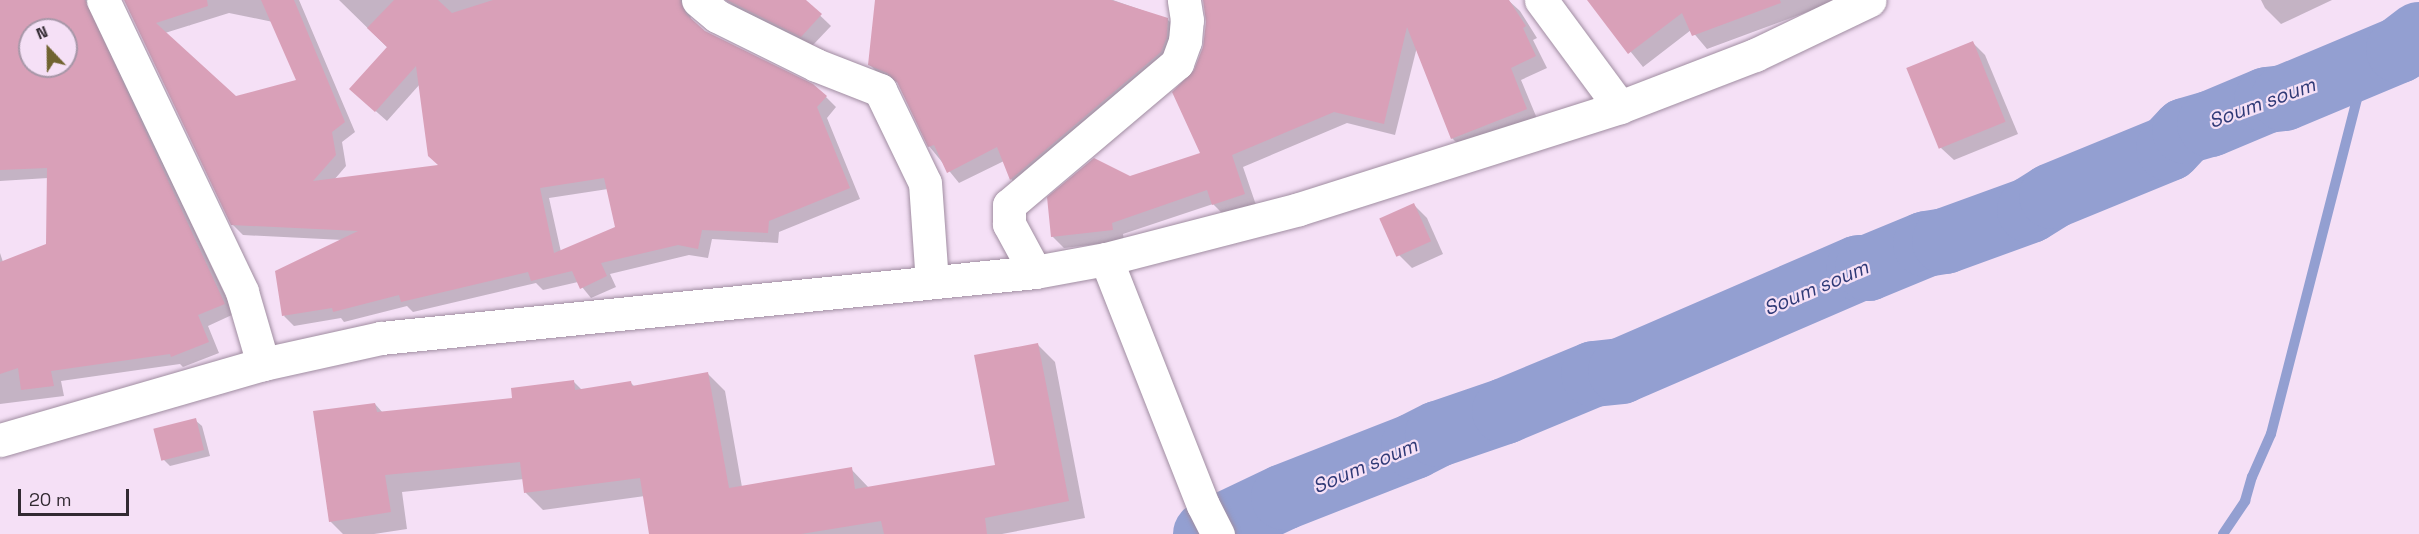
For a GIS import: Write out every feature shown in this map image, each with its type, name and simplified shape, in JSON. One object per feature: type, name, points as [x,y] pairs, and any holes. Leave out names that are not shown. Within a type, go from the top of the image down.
[{"type":"main road","points":[[103,0],[243,292],[263,364]]},
{"type":"main road","points":[[698,0],[717,16],[816,65],[880,90],[925,183],[932,282]]},
{"type":"main road","points":[[1035,272],[1009,224],[1009,205],[1177,63],[1185,41],[1187,20],[1184,0]]},
{"type":"main road","points":[[1542,0],[1620,107]]},
{"type":"main road","points":[[0,440],[263,364],[381,338],[1035,272],[1106,259],[1299,209],[1620,107],[1755,55],[1870,0]]},
{"type":"main road","points":[[1106,259],[1203,505],[1218,534]]},
{"type":"building","points":[[0,0],[85,0],[225,304],[198,315],[209,342],[171,357],[170,354],[51,371],[54,386],[21,390],[18,368],[0,374],[0,262],[46,244],[47,168],[0,170]]},
{"type":"building","points":[[124,0],[207,0],[208,6],[156,23],[236,96],[296,80],[261,0],[294,0],[345,122],[332,132],[336,155],[313,181],[438,165],[428,156],[416,66],[375,112],[349,89],[387,47],[367,28],[394,0],[438,0],[452,13],[493,0],[680,0],[686,14],[705,31],[813,84],[827,96],[817,107],[850,188],[769,221],[768,233],[702,230],[698,249],[678,245],[601,263],[607,276],[580,289],[572,271],[531,281],[528,272],[401,302],[399,295],[333,312],[332,308],[282,316],[275,271],[358,231],[231,225]],"holes":[[[604,178],[615,227],[554,253],[540,188]]]},
{"type":"building","points":[[727,0],[806,0],[822,14],[801,37]]},
{"type":"building","points":[[875,0],[1111,0],[1168,18],[1167,37],[1161,52],[1010,180],[997,147],[947,173],[934,145],[928,147],[897,82],[887,73],[868,65]]},
{"type":"building","points":[[1203,0],[1509,0],[1526,26],[1523,28],[1536,56],[1511,68],[1527,109],[1451,139],[1407,27],[1384,124],[1334,112],[1232,155],[1245,194],[1212,205],[1207,190],[1112,223],[1113,230],[1051,237],[1047,197],[1094,158],[1130,176],[1200,153],[1172,92],[1194,70],[1203,47],[1206,22]]},
{"type":"building","points":[[1587,0],[1780,0],[1781,3],[1692,36],[1682,13],[1628,54]]},
{"type":"building","points":[[1973,41],[2006,122],[1939,149],[1906,68]]},
{"type":"building","points":[[1414,203],[1431,241],[1396,257],[1379,218]]},
{"type":"building","points":[[1038,343],[1069,501],[985,518],[987,534],[884,534],[881,521],[801,534],[649,534],[640,478],[524,493],[520,462],[385,475],[391,512],[329,522],[313,411],[375,403],[377,412],[512,398],[511,388],[574,380],[575,390],[631,381],[632,386],[708,372],[729,488],[852,467],[855,489],[995,465],[974,355]]},
{"type":"building","points":[[196,418],[204,450],[161,461],[153,429]]},
{"type":"waterway","name":"Soum soum","points":[[1206,534],[1284,497],[1414,446],[1438,434],[1505,411],[1594,374],[1621,371],[1859,268],[1868,268],[1926,244],[1945,241],[2030,210],[2052,196],[2169,148],[2185,131],[2210,124],[2267,100],[2284,98],[2399,50],[2419,35]]},
{"type":"waterway","points":[[2223,534],[2245,501],[2252,477],[2271,434],[2366,63]]}]
